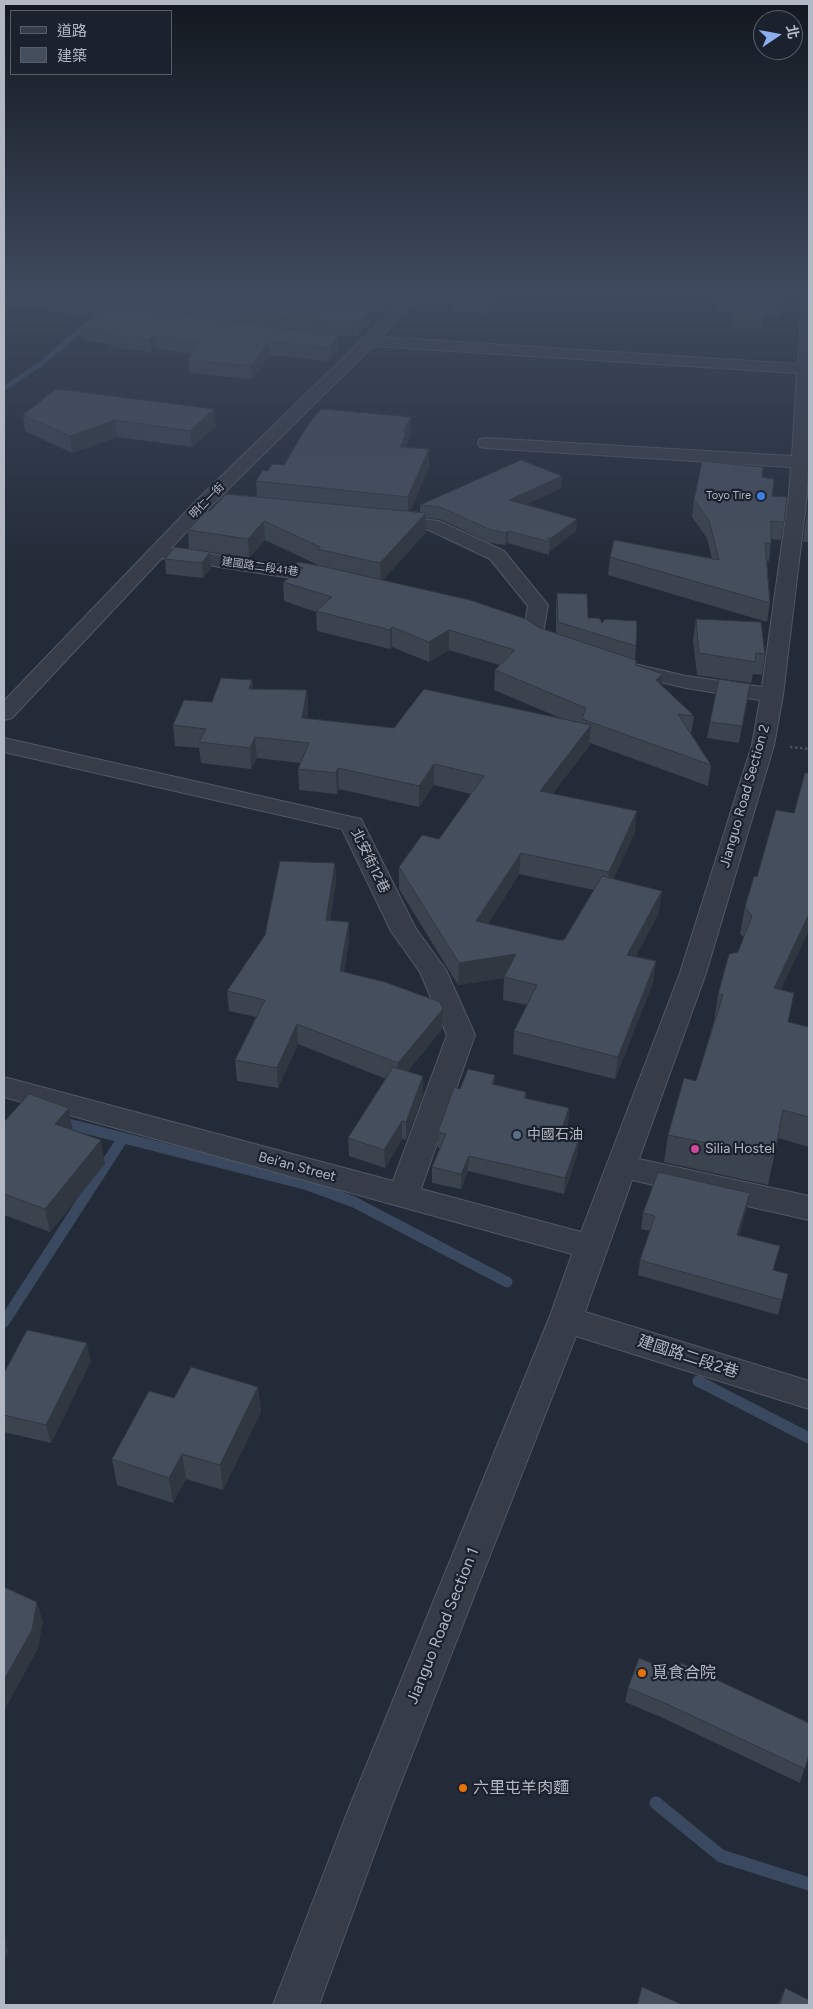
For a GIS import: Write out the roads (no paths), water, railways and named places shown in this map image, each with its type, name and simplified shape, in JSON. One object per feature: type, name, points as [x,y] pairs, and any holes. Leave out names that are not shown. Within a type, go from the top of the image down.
[{"type":"street","name":"明仁一街","points":[[4,712],[206,502],[320,389]]},
{"type":"street","name":"Jianguo Road Section 2","points":[[591,1247],[693,973],[763,745],[800,548],[799,462],[803,389]]},
{"type":"street","points":[[486,443],[799,462]]},
{"type":"street","points":[[206,502],[225,504]]},
{"type":"street","points":[[374,519],[434,526],[497,555],[538,605],[532,634]]},
{"type":"street","name":"建國路二段41巷","points":[[158,552],[322,576],[350,583]]},
{"type":"street","points":[[610,664],[686,682],[772,695]]},
{"type":"street","points":[[4,684],[28,688]]},
{"type":"street","name":"北安街12巷","points":[[4,745],[352,824],[404,931],[433,970],[461,1035],[403,1196]]},
{"type":"street","name":"Bei’an Street","points":[[6,1093],[591,1247]]},
{"type":"street","points":[[621,1166],[809,1208]]},
{"type":"street","name":"Jianguo Road Section 1","points":[[296,2005],[370,1808],[568,1312],[591,1247]]},
{"type":"street","name":"建國路二段2巷","points":[[568,1312],[809,1395]]},
{"type":"waterway","points":[[61,1122],[308,1185],[354,1202],[507,1282]]},
{"type":"waterway","points":[[4,1322],[123,1138]]},
{"type":"waterway","points":[[698,1381],[809,1438]]},
{"type":"waterway","points":[[656,1803],[721,1856],[809,1884]]},
{"type":"place","name":"Toyo Tire","points":[[761,496]]},
{"type":"place","name":"中國石油","points":[[517,1135]]},
{"type":"place","name":"Silia Hostel","points":[[695,1149]]},
{"type":"place","name":"覓食合院","points":[[642,1673]]},
{"type":"place","name":"六里屯羊肉麵","points":[[463,1788]]}]
